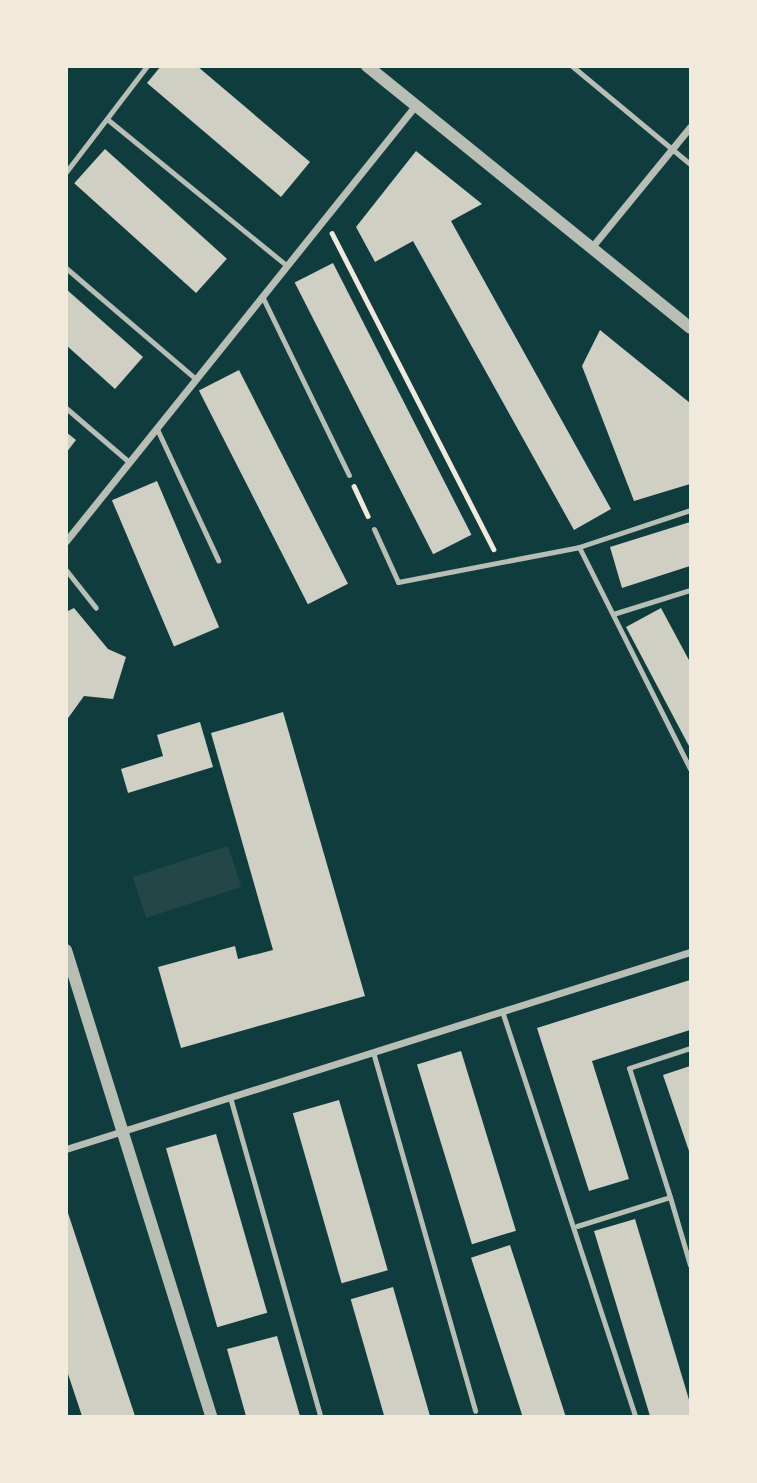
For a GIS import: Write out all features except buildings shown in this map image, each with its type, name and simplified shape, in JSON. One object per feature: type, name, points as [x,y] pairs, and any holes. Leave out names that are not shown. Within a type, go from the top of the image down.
[{"type":"street","points":[[367,66],[691,328]]},
{"type":"street","points":[[66,541],[415,106]]},
{"type":"street","points":[[592,248],[691,127]]},
{"type":"street","points":[[66,950],[211,1416]]},
{"type":"street","points":[[66,1149],[691,952]]},
{"type":"lane","points":[[66,172],[147,66]]},
{"type":"lane","points":[[572,66],[691,164]]},
{"type":"lane","points":[[107,119],[287,266]]},
{"type":"lane","points":[[66,268],[196,379]]},
{"type":"lane","points":[[262,296],[349,475]]},
{"type":"lane","points":[[66,408],[129,462]]},
{"type":"lane","points":[[157,429],[218,560]]},
{"type":"lane","points":[[374,529],[398,582],[579,547],[691,510]]},
{"type":"lane","points":[[579,547],[691,769]]},
{"type":"lane","points":[[66,570],[96,608]]},
{"type":"lane","points":[[613,614],[691,590]]},
{"type":"lane","points":[[502,1011],[576,1226],[635,1416]]},
{"type":"lane","points":[[691,1048],[629,1068],[691,1265]]},
{"type":"lane","points":[[373,1052],[475,1411]]},
{"type":"lane","points":[[230,1097],[320,1416]]},
{"type":"lane","points":[[576,1226],[670,1197]]},
{"type":"path","points":[[325,219],[501,562]]},
{"type":"path","points":[[349,475],[374,529]]},
{"type":"shaded area","points":[[228,846],[241,887],[146,918],[133,877]]}]
